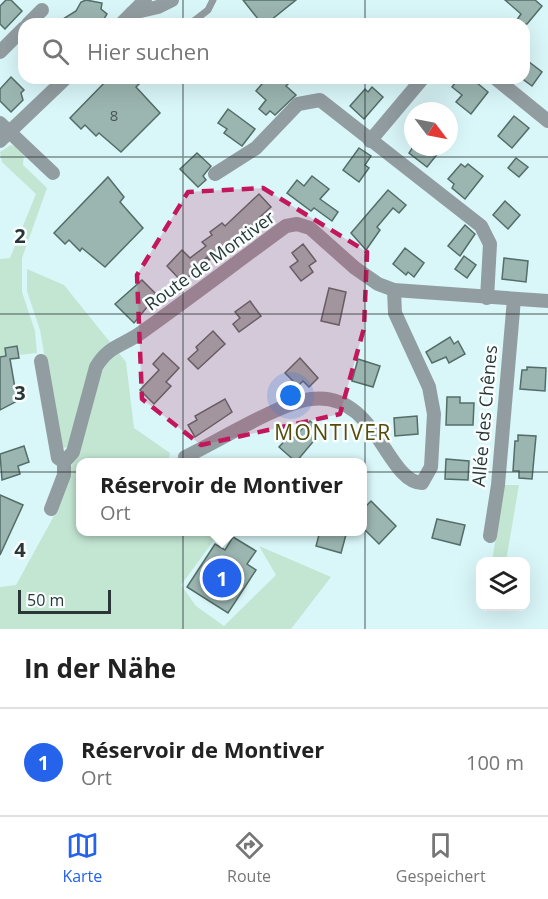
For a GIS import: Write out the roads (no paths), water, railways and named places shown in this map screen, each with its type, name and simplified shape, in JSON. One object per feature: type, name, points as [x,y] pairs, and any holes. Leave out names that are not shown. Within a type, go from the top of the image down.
[{"type":"street","points":[[127,18],[145,0]]},
{"type":"street","points":[[132,13],[158,7],[172,0]]},
{"type":"street","points":[[34,18],[42,10]]},
{"type":"street","points":[[0,52],[18,34]]},
{"type":"street","points":[[53,173],[3,132],[59,84]]},
{"type":"street","points":[[370,141],[418,84]]},
{"type":"street","points":[[502,84],[548,121]]},
{"type":"street","points":[[215,174],[256,148],[298,104],[320,100],[481,226],[489,244],[487,298]]},
{"type":"street","name":"Route de Montiver","points":[[51,509],[64,475],[64,462],[73,452],[96,367],[111,347],[128,341],[286,226],[297,224],[310,228],[355,268],[378,284],[394,290],[548,301]]},
{"type":"street","points":[[185,458],[270,414],[308,399],[321,398],[345,405],[364,418],[407,478],[422,483],[431,467],[434,414],[429,387],[395,313],[394,290]]},
{"type":"street","name":"Allée des Chênes","points":[[490,536],[498,484],[514,299]]},
{"type":"street","points":[[41,361],[58,458],[64,462]]},
{"type":"lane","points":[[198,18],[208,10],[213,0]]},
{"type":"place","name":"Réservoir de Montiver","points":[[222,578]]},
{"type":"district","name":"MONTIVER","points":[[333,433]]}]
